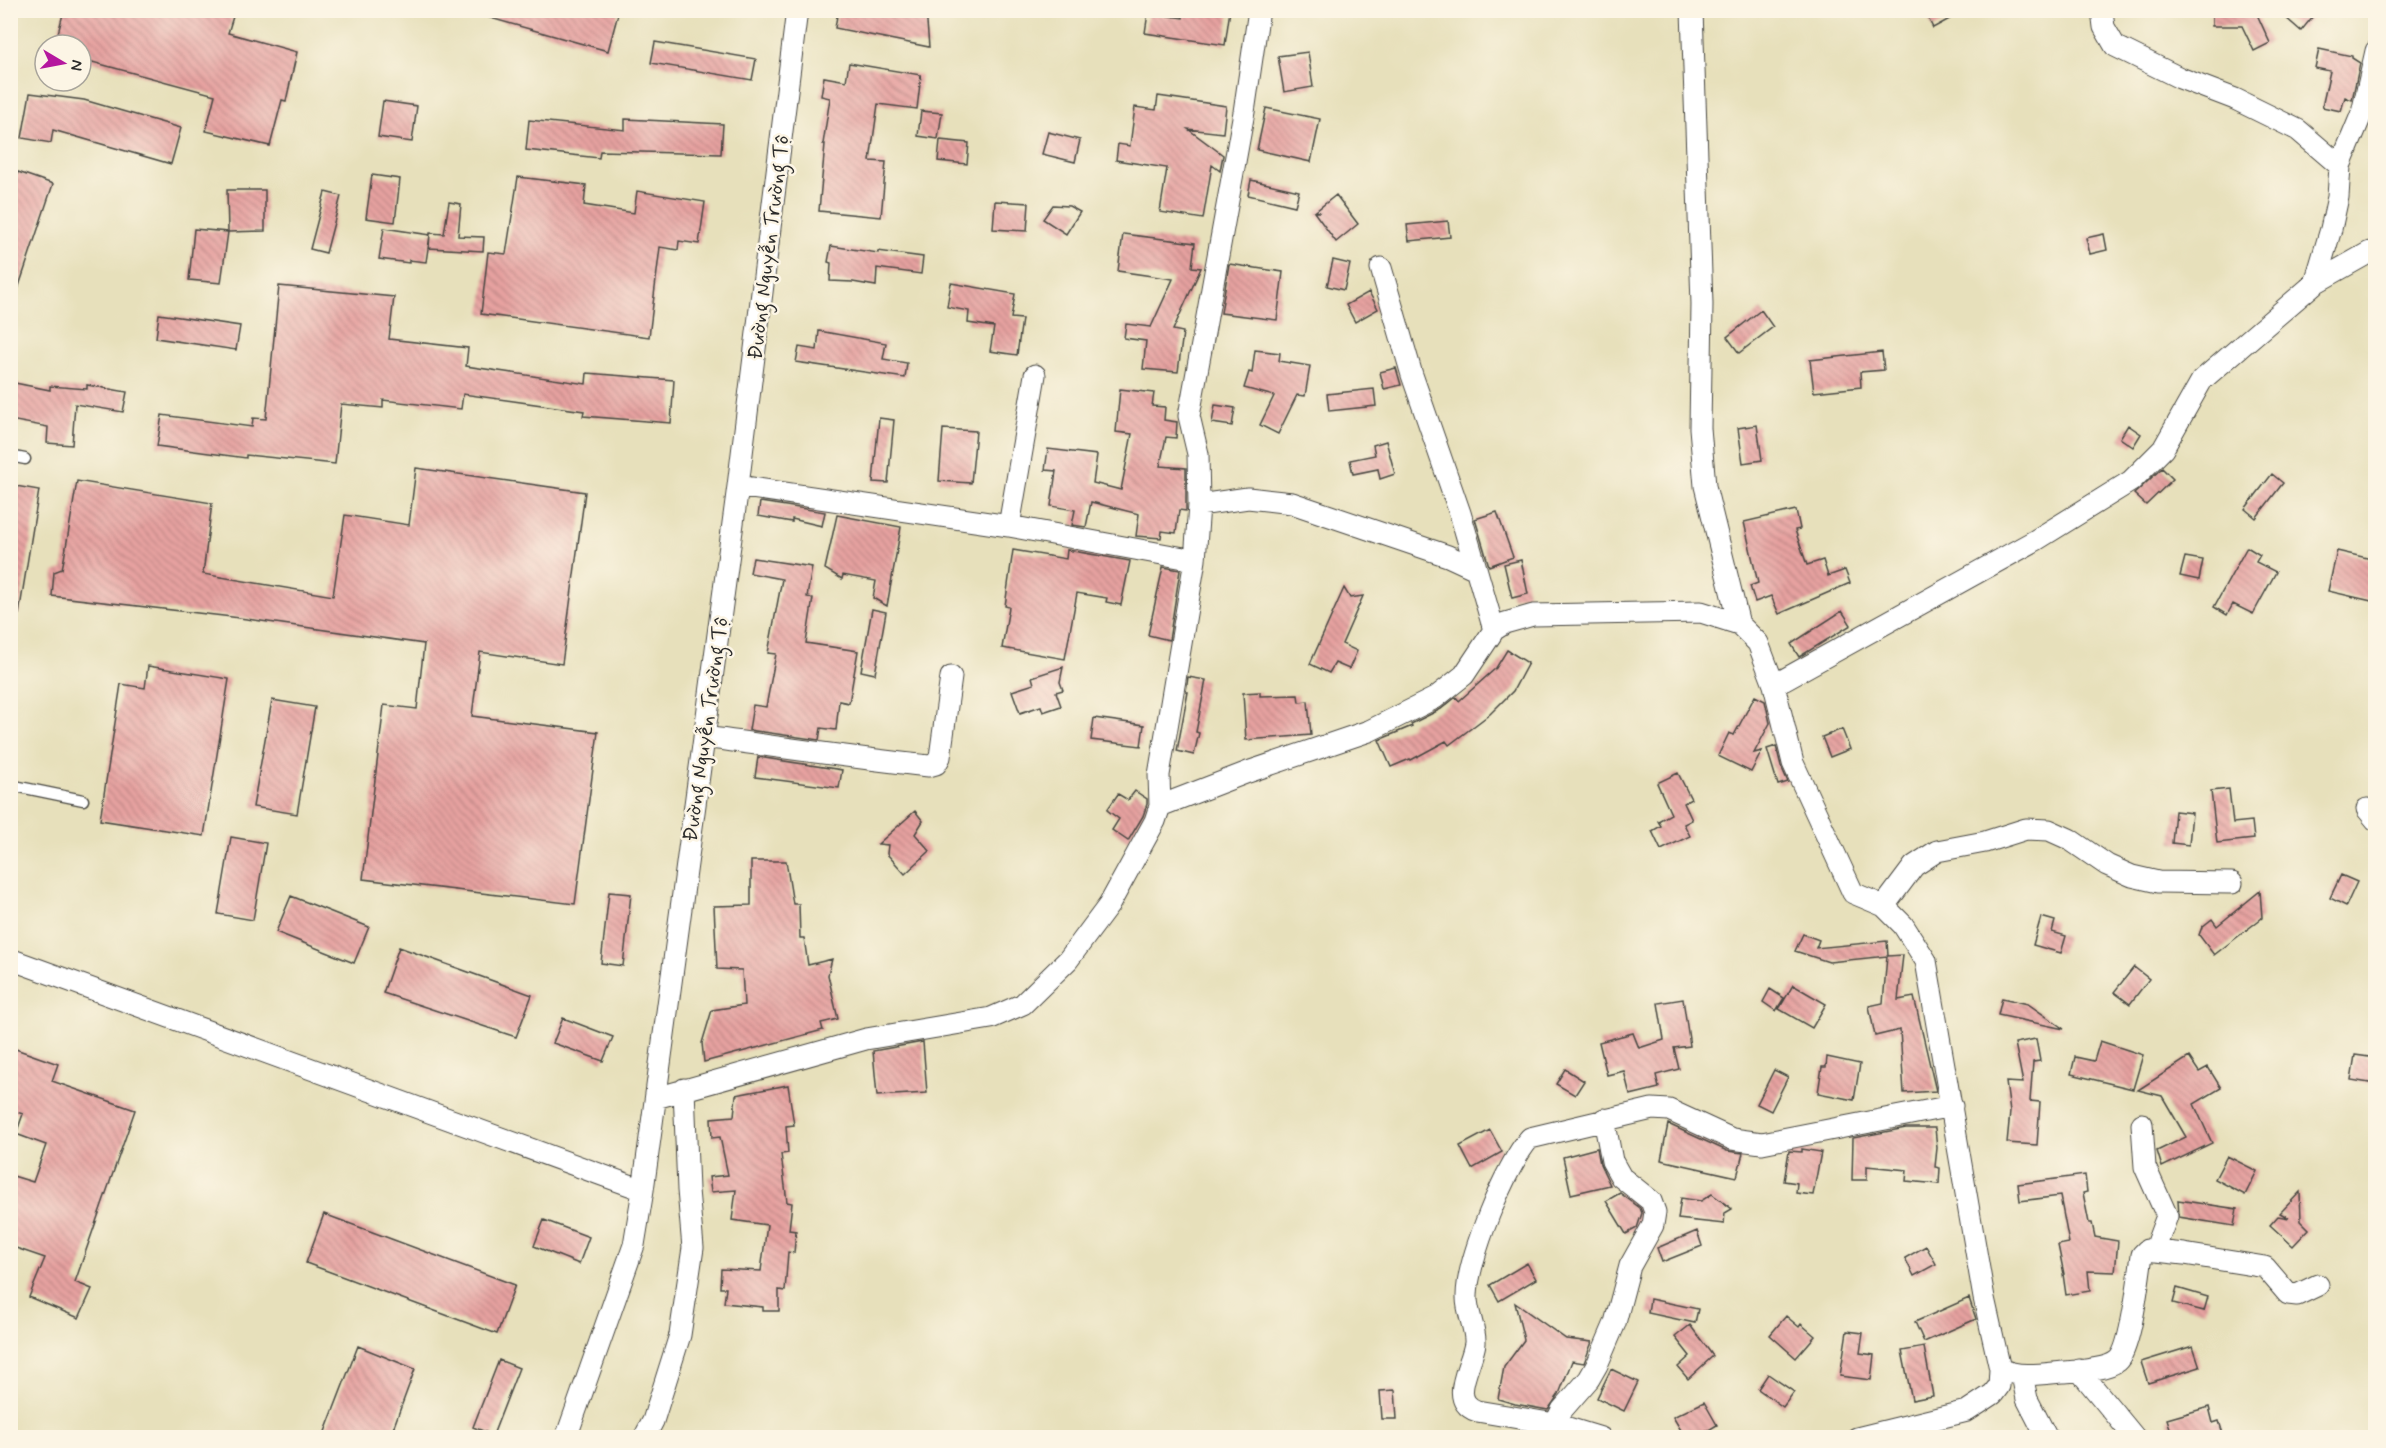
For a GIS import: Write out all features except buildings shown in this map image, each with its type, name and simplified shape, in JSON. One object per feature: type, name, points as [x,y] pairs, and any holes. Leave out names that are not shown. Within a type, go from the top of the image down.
[{"type":"street","name":"Đường Nguyễn Trường Tộ","points":[[566,1437],[634,1245],[643,1190],[738,486],[797,10]]},
{"type":"street","points":[[657,1098],[866,1039],[991,1018],[1023,1004],[1068,960],[1109,905],[1161,806],[1159,775],[1195,560],[1199,505],[1198,454],[1189,416],[1244,112],[1259,10]]},
{"type":"street","points":[[1692,10],[1702,304],[1700,428],[1705,486],[1739,624]]},
{"type":"street","points":[[2102,10],[2104,27],[2115,46],[2180,78],[2235,99],[2298,130],[2340,166]]},
{"type":"street","points":[[2315,283],[2338,197],[2340,166],[2362,113],[2376,51]]},
{"type":"street","points":[[1774,684],[2036,540],[2131,481],[2163,449],[2202,380],[2315,283],[2370,252],[2376,251]]},
{"type":"street","points":[[1381,268],[1412,375],[1449,481],[1494,630]]},
{"type":"street","points":[[1009,526],[1035,375]]},
{"type":"street","points":[[738,486],[1009,526],[1195,560]]},
{"type":"street","points":[[1199,505],[1248,498],[1292,503],[1448,556],[1476,569]]},
{"type":"street","points":[[1161,806],[1248,772],[1369,730],[1435,698],[1464,675],[1494,630],[1505,623],[1533,615],[1701,612],[1739,624],[1758,643],[1774,684],[1793,763],[1853,893],[1884,906],[1904,926],[1926,961],[1984,1298],[2000,1369],[1998,1386],[1993,1394],[1967,1411],[1857,1437]]},
{"type":"street","points":[[704,737],[807,750],[836,756],[929,766],[936,764],[940,757],[951,677]]},
{"type":"street","points":[[1884,906],[1914,866],[1937,851],[1985,842],[2026,829],[2049,830],[2069,839],[2107,865],[2132,876],[2158,882],[2232,883]]},
{"type":"street","points":[[10,959],[643,1190]]},
{"type":"street","points":[[644,1437],[653,1421],[680,1335],[693,1248],[684,1089]]},
{"type":"street","points":[[1601,1437],[1556,1424],[1477,1411],[1469,1408],[1463,1401],[1462,1392],[1474,1352],[1475,1338],[1467,1297],[1473,1259],[1510,1166],[1530,1138],[1652,1109],[1669,1110],[1731,1138],[1762,1143],[1952,1106]]},
{"type":"street","points":[[1556,1424],[1562,1410],[1589,1379],[1597,1365],[1615,1323],[1630,1266],[1653,1225],[1655,1212],[1651,1201],[1621,1177],[1612,1161],[1604,1119]]},
{"type":"street","points":[[2142,1124],[2145,1167],[2167,1216],[2154,1251]]},
{"type":"street","points":[[2000,1369],[2015,1375],[2022,1375],[2079,1370],[2116,1362],[2122,1354],[2130,1329],[2142,1255],[2147,1250],[2265,1267],[2288,1294],[2297,1295],[2318,1285]]},
{"type":"street","points":[[2079,1370],[2135,1437]]},
{"type":"street","points":[[2022,1375],[2027,1399],[2048,1437]]},
{"type":"lane","points":[[10,456],[25,459]]},
{"type":"lane","points":[[10,785],[83,800]]}]
